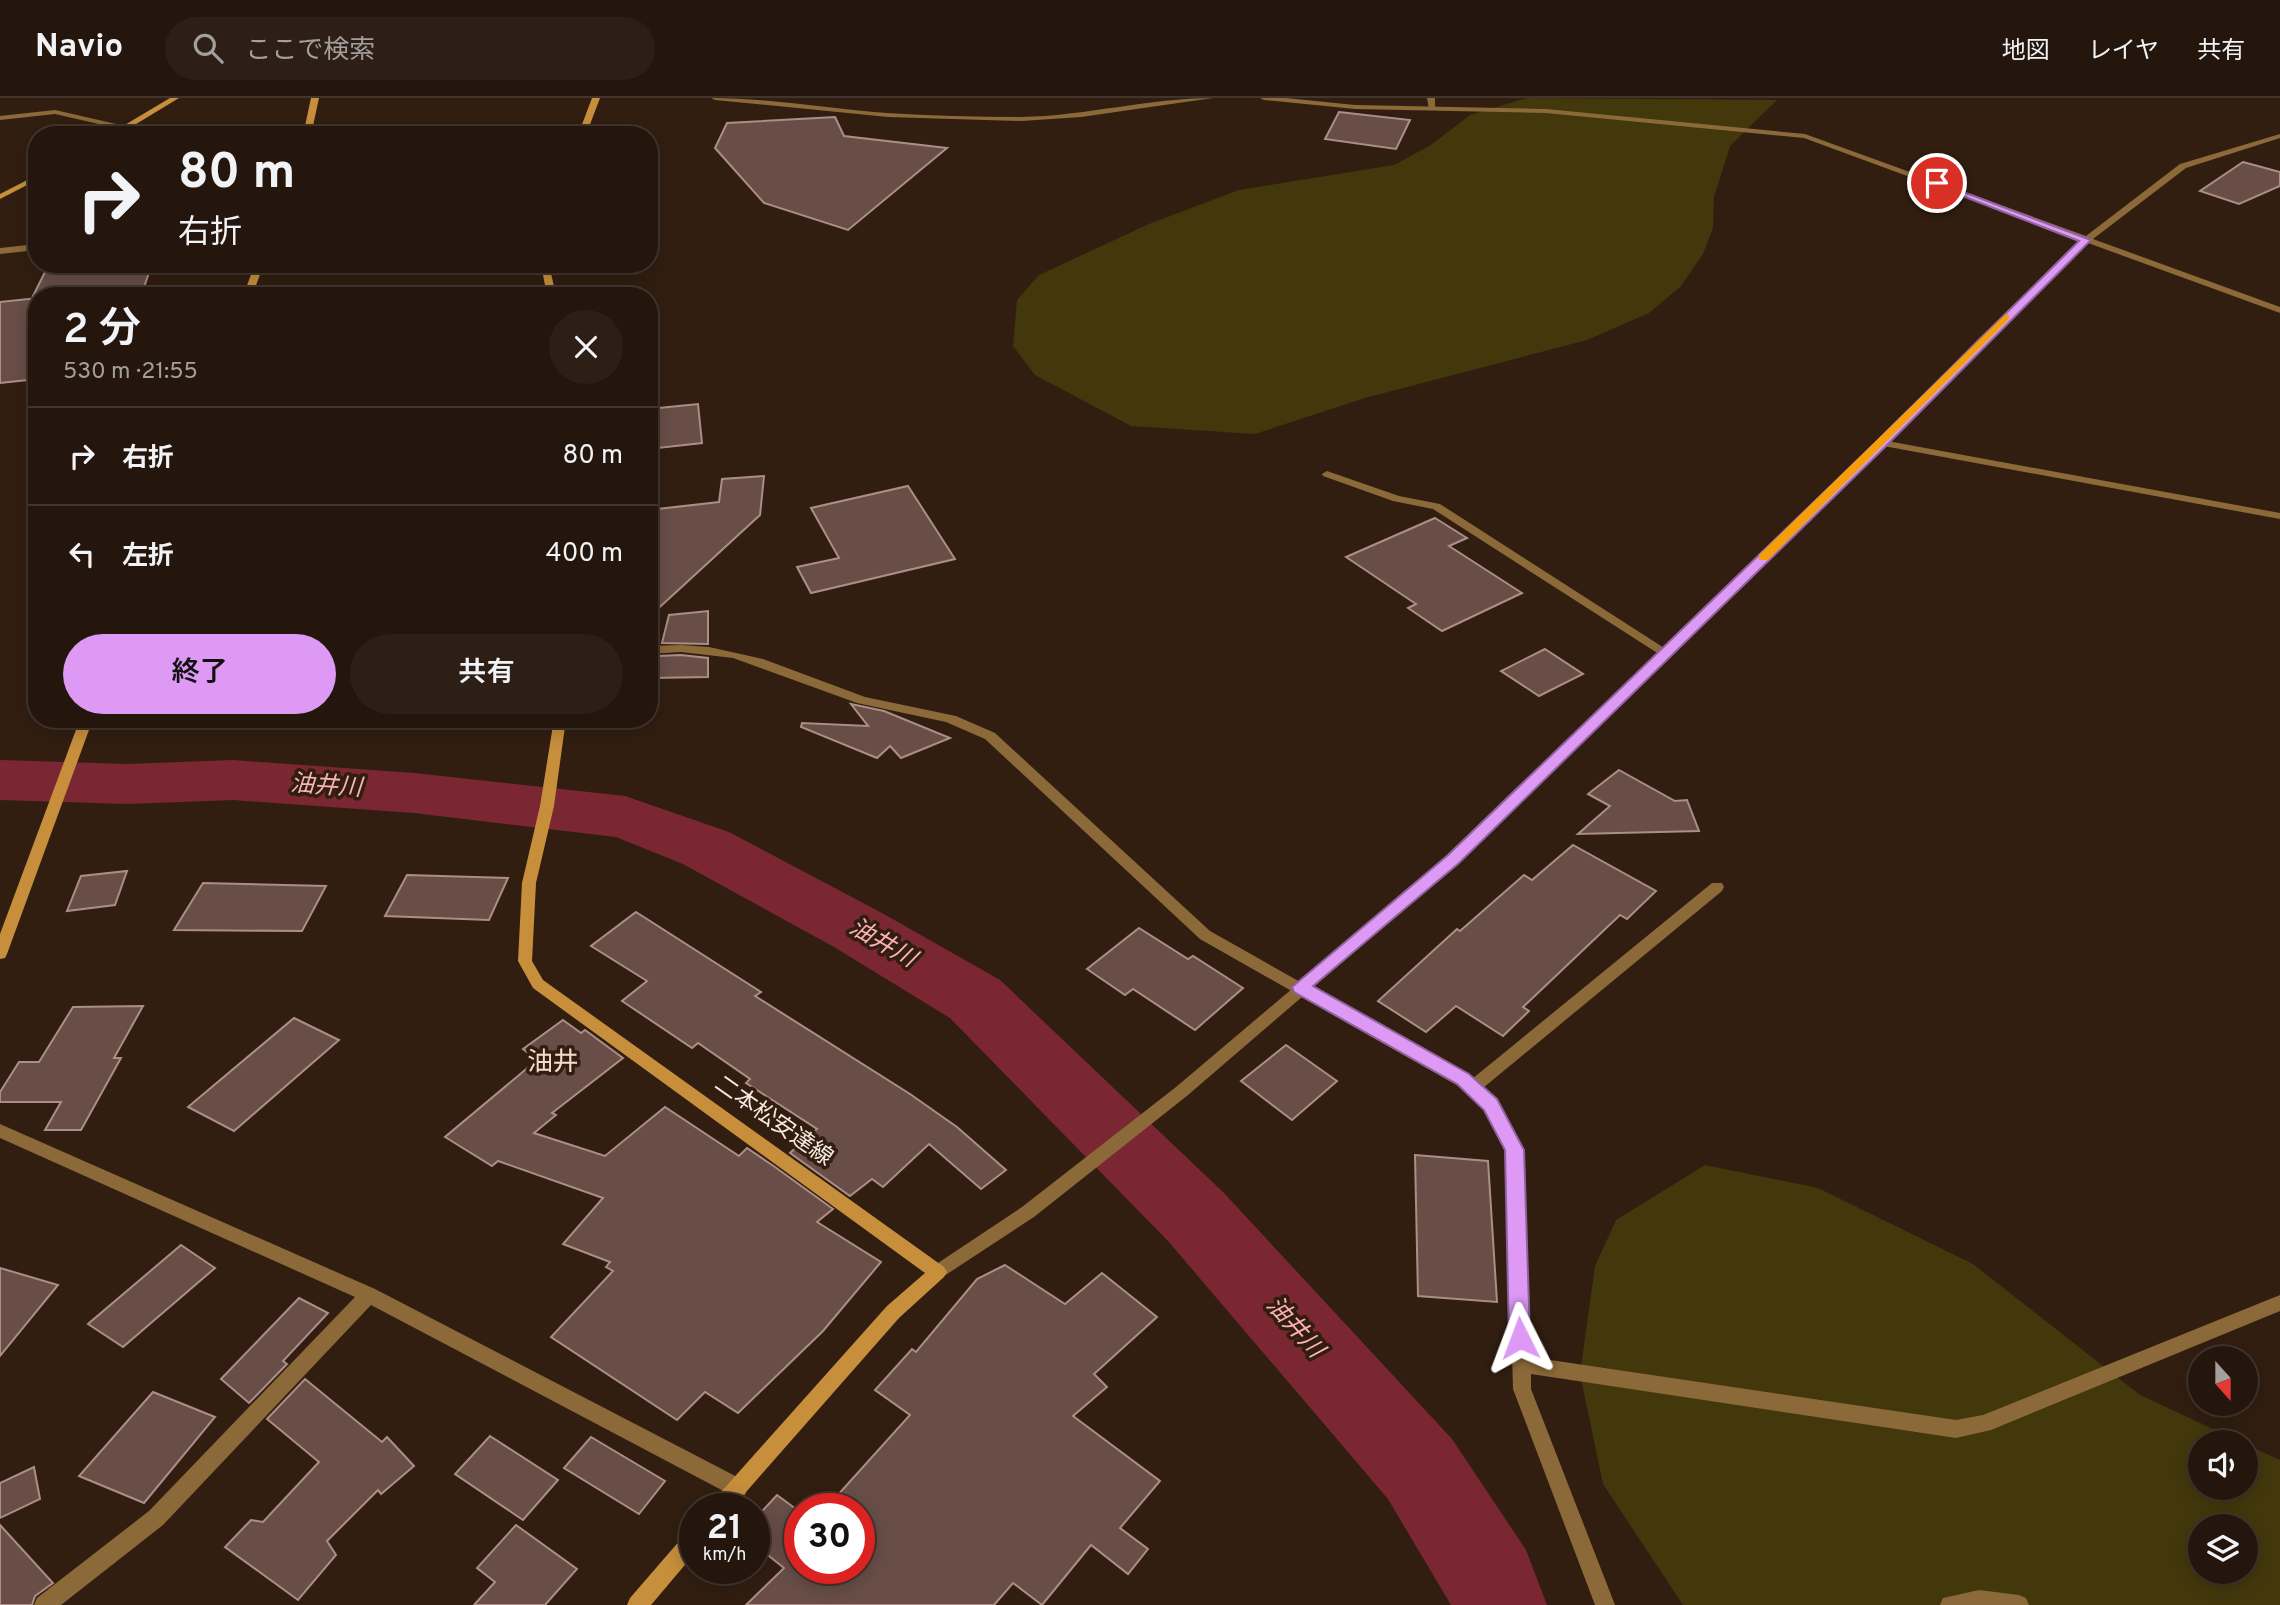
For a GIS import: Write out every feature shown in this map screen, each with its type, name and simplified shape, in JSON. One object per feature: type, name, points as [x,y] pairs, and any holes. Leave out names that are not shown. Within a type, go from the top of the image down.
[{"type":"main road","points":[[128,126],[175,98]]},
{"type":"main road","points":[[309,126],[315,98]]},
{"type":"main road","points":[[585,126],[596,98]]},
{"type":"main road","points":[[0,197],[28,182]]},
{"type":"main road","points":[[0,954],[83,728]]},
{"type":"main road","name":"二本松安達線","points":[[559,728],[547,806],[529,883],[525,961],[538,984],[938,1272]]},
{"type":"main road","points":[[734,1493],[892,1312],[938,1272]]},
{"type":"main road","points":[[637,1605],[679,1556]]},
{"type":"street","points":[[715,98],[888,115],[1022,119],[1081,115],[1209,98]]},
{"type":"street","points":[[1264,98],[1355,107],[1432,102],[1805,136],[2280,310]]},
{"type":"street","points":[[0,118],[55,112],[116,126]]},
{"type":"street","points":[[938,1272],[1028,1212],[1182,1091],[1454,859],[1882,443],[2086,240],[2183,166],[2280,136]]},
{"type":"street","points":[[0,251],[28,248]]},
{"type":"street","points":[[1882,443],[2280,516]]},
{"type":"street","points":[[1327,474],[1397,499],[1436,506],[1666,653]]},
{"type":"street","points":[[658,650],[696,648],[769,662],[864,701],[951,719],[990,736],[1205,934],[1474,1087],[1490,1105],[1514,1150],[1522,1389],[1605,1605]]},
{"type":"street","points":[[1474,1087],[1717,887]]},
{"type":"street","points":[[0,1131],[369,1296],[738,1488]]},
{"type":"street","points":[[44,1605],[156,1518],[369,1296]]},
{"type":"street","points":[[1521,1364],[1956,1430],[1984,1424],[2280,1303]]},
{"type":"street","points":[[1950,1605],[1979,1600],[2018,1605]]},
{"type":"shaded area","points":[[1527,98],[1777,100],[1730,146],[1714,197],[1713,228],[1703,254],[1681,286],[1649,313],[1587,340],[1365,398],[1255,434],[1131,426],[1035,375],[1013,346],[1017,300],[1039,275],[1149,224],[1239,190],[1394,165],[1431,145],[1470,115]]},
{"type":"shaded area","points":[[1705,1165],[1818,1188],[1973,1264],[2140,1395],[2215,1430],[2188,1430],[2188,1500],[2258,1500],[2258,1450],[2280,1460],[2280,1605],[1683,1605],[1603,1484],[1580,1374],[1595,1266],[1616,1220]]},
{"type":"building","points":[[1339,112],[1410,120],[1396,149],[1325,139]]},
{"type":"building","points":[[835,117],[844,136],[947,148],[848,230],[764,203],[715,148],[727,123]]},
{"type":"building","points":[[2243,162],[2280,172],[2280,186],[2239,204],[2200,191]]},
{"type":"building","points":[[44,273],[149,273],[144,287],[38,287]]},
{"type":"building","points":[[28,299],[28,380],[0,383],[0,302]]},
{"type":"building","points":[[698,404],[702,443],[658,448],[658,408]]},
{"type":"building","points":[[764,476],[760,515],[658,609],[658,509],[719,502],[722,479]]},
{"type":"building","points":[[908,486],[955,559],[811,593],[797,567],[839,558],[811,508]]},
{"type":"building","points":[[1435,518],[1467,538],[1449,546],[1522,593],[1442,631],[1408,608],[1416,604],[1346,557]]},
{"type":"building","points":[[708,611],[708,644],[662,643],[669,615]]},
{"type":"building","points":[[1545,649],[1583,674],[1539,696],[1501,671]]},
{"type":"building","points":[[658,656],[708,658],[708,677],[658,678]]},
{"type":"building","points":[[851,704],[884,711],[950,738],[901,758],[890,746],[877,758],[801,727],[802,723],[868,726]]},
{"type":"building","points":[[1619,770],[1675,801],[1687,800],[1699,831],[1578,834],[1610,806],[1588,794]]},
{"type":"building","points":[[1573,845],[1656,891],[1627,919],[1620,915],[1523,1007],[1529,1011],[1503,1036],[1456,1006],[1426,1032],[1378,1001],[1457,929],[1460,931],[1524,875],[1532,880]]},
{"type":"building","points":[[127,871],[115,905],[67,911],[81,876]]},
{"type":"building","points":[[407,875],[508,878],[489,920],[385,916]]},
{"type":"building","points":[[203,883],[326,886],[302,931],[174,930]]},
{"type":"building","points":[[636,912],[761,992],[755,996],[910,1094],[957,1127],[1006,1170],[981,1189],[929,1144],[883,1187],[872,1179],[850,1196],[790,1153],[817,1129],[746,1083],[750,1079],[698,1043],[692,1048],[622,1001],[647,981],[591,946]]},
{"type":"building","points":[[1139,928],[1188,959],[1193,956],[1243,988],[1195,1030],[1133,989],[1125,995],[1087,969]]},
{"type":"building","points":[[143,1006],[114,1058],[121,1058],[81,1130],[45,1130],[61,1102],[0,1102],[0,1092],[19,1062],[39,1062],[73,1007]]},
{"type":"building","points":[[294,1018],[339,1040],[234,1131],[188,1107]]},
{"type":"building","points":[[563,1020],[581,1033],[585,1030],[623,1058],[552,1113],[556,1115],[534,1133],[605,1156],[665,1107],[739,1156],[747,1148],[775,1167],[833,1209],[817,1222],[881,1262],[823,1331],[738,1413],[705,1392],[677,1420],[551,1337],[613,1271],[606,1267],[610,1262],[563,1244],[603,1198],[498,1161],[492,1166],[445,1137],[537,1060],[523,1049]]},
{"type":"building","points":[[1286,1045],[1337,1081],[1292,1120],[1241,1081]]},
{"type":"building","points":[[1415,1155],[1488,1161],[1497,1302],[1418,1296]]},
{"type":"building","points":[[181,1245],[215,1268],[123,1347],[88,1324]]},
{"type":"building","points":[[1005,1265],[1065,1304],[1102,1273],[1157,1317],[1094,1374],[1107,1387],[1073,1416],[1160,1481],[1120,1528],[1148,1549],[1128,1574],[1091,1545],[1042,1605],[1013,1583],[994,1605],[746,1605],[784,1568],[784,1584],[875,1584],[875,1493],[840,1493],[910,1415],[875,1390],[912,1349],[916,1352],[977,1279]]},
{"type":"building","points":[[0,1268],[58,1285],[0,1356]]},
{"type":"building","points":[[299,1298],[328,1313],[283,1361],[287,1364],[249,1403],[221,1379]]},
{"type":"building","points":[[305,1379],[382,1442],[387,1437],[414,1466],[381,1494],[378,1490],[327,1541],[336,1555],[298,1600],[225,1547],[251,1520],[263,1522],[319,1462],[267,1419]]},
{"type":"building","points":[[153,1392],[215,1417],[144,1503],[79,1476]]},
{"type":"building","points":[[490,1436],[558,1480],[523,1520],[455,1474]]},
{"type":"building","points":[[591,1437],[665,1481],[639,1514],[564,1468]]},
{"type":"building","points":[[34,1467],[40,1499],[0,1518],[0,1483]]},
{"type":"building","points":[[777,1495],[784,1500],[784,1568],[770,1557],[770,1503]]},
{"type":"building","points":[[0,1525],[53,1583],[35,1596],[32,1605],[0,1605]]},
{"type":"building","points":[[516,1525],[577,1569],[545,1605],[474,1605],[495,1582],[477,1568]]},
{"type":"waterway","name":"油井川","points":[[0,780],[128,784],[233,780],[414,793],[625,817],[706,848],[858,930],[975,999],[1196,1217],[1420,1469],[1493,1583],[1499,1605]]},
{"type":"slow traffic","points":[[1764,558],[2006,317]]},
{"type":"district","name":"油井","points":[[553,1063]]},
{"type":"route","points":[[1520,1338],[1514,1150],[1490,1105],[1463,1079],[1301,987],[1454,859],[1879,446],[1980,342],[2086,240],[1937,183]]}]
